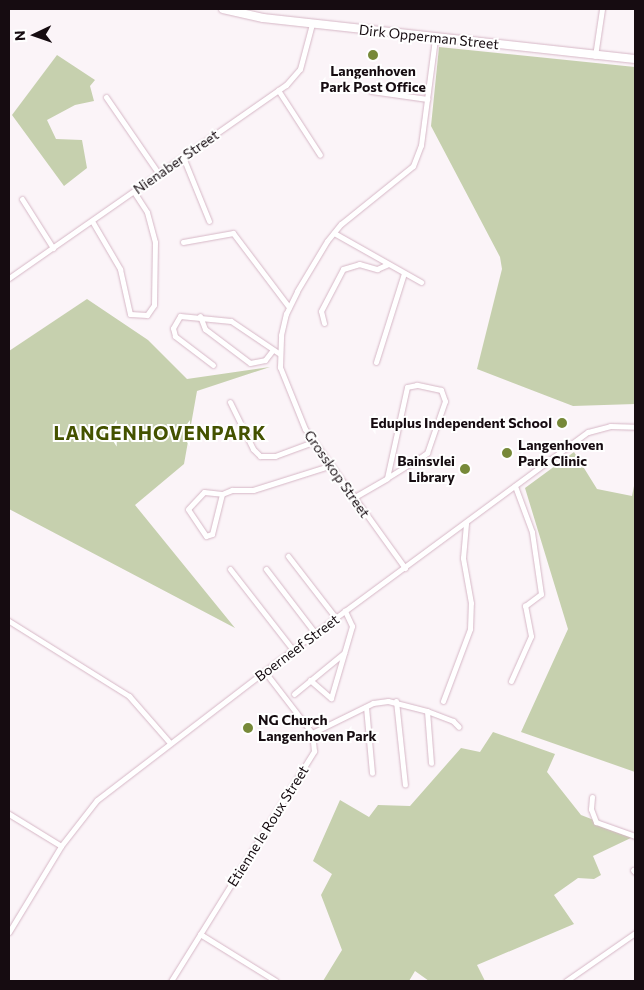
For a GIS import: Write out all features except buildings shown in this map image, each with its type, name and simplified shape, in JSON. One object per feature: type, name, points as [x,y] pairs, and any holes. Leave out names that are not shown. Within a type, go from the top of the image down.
[{"type":"street","name":"Dirk Opperman Street","points":[[223,9],[247,16],[312,24],[635,59]]},
{"type":"street","points":[[596,56],[602,9]]},
{"type":"street","name":"Nienaber Street","points":[[9,278],[278,90],[300,69],[312,24]]},
{"type":"street","name":"Grosskop Street","points":[[405,568],[329,466],[314,442],[284,379],[280,354],[282,325],[289,307],[318,253],[334,232],[412,166],[421,145],[435,38]]},
{"type":"street","points":[[278,90],[320,155]]},
{"type":"street","points":[[370,91],[427,99]]},
{"type":"street","points":[[106,97],[159,174]]},
{"type":"street","points":[[183,157],[209,221]]},
{"type":"street","points":[[92,221],[120,269],[130,314],[147,315],[154,305],[155,242],[147,212],[134,192]]},
{"type":"street","points":[[22,199],[53,248]]},
{"type":"street","points":[[334,232],[421,282]]},
{"type":"street","points":[[183,242],[233,233],[289,307]]},
{"type":"street","points":[[324,323],[321,311],[344,269],[359,264],[377,269],[388,264]]},
{"type":"street","points":[[376,362],[404,273]]},
{"type":"street","points":[[213,365],[173,332],[180,316],[200,316],[231,321],[272,351],[280,354]]},
{"type":"street","points":[[200,316],[205,329],[250,363],[265,360],[272,351]]},
{"type":"street","points":[[353,498],[387,478],[427,453],[445,401],[444,392],[417,384],[407,387],[387,478]]},
{"type":"street","points":[[230,402],[253,449],[260,456],[275,456],[314,442]]},
{"type":"street","name":"Boerneef Street","points":[[9,932],[61,846],[97,800],[315,633],[588,432],[610,426],[635,427]]},
{"type":"street","points":[[222,494],[212,534],[206,536],[188,509],[204,492],[222,494],[232,490],[253,490],[329,466]]},
{"type":"street","points":[[510,680],[531,636],[525,606],[541,594],[532,532],[515,486]]},
{"type":"street","points":[[443,701],[470,629],[471,603],[463,558],[466,523]]},
{"type":"street","points":[[288,556],[336,618]]},
{"type":"street","points":[[230,569],[293,650]]},
{"type":"street","points":[[266,569],[315,633]]},
{"type":"street","points":[[310,680],[331,698],[352,626],[346,611]]},
{"type":"street","points":[[9,621],[129,696],[170,743]]},
{"type":"street","points":[[294,694],[344,652]]},
{"type":"street","points":[[265,672],[312,734],[381,701],[396,701],[427,710],[453,721],[459,727]]},
{"type":"street","points":[[396,701],[404,785]]},
{"type":"street","points":[[366,707],[372,773]]},
{"type":"street","points":[[427,710],[431,762]]},
{"type":"street","name":"Etienne le Roux Street","points":[[171,981],[308,763],[314,751],[312,734]]},
{"type":"street","points":[[592,797],[591,809],[596,822],[635,836]]},
{"type":"street","points":[[9,814],[61,846]]},
{"type":"street","points":[[566,981],[635,933]]},
{"type":"street","points":[[200,934],[276,981]]},
{"type":"green space","points":[[439,47],[635,67],[635,404],[573,406],[477,369],[502,269],[500,257],[431,126]]},
{"type":"green space","points":[[57,55],[95,80],[90,86],[94,101],[75,105],[47,120],[56,139],[82,140],[87,168],[64,186],[12,115]]},
{"type":"green space","points":[[87,299],[148,340],[187,379],[270,367],[197,391],[184,464],[135,505],[235,628],[9,509],[9,351]]},
{"type":"green space","points":[[574,452],[597,489],[632,496],[635,481],[635,772],[521,732],[568,629],[525,488]]},
{"type":"green space","points":[[493,732],[555,754],[547,772],[581,815],[635,836],[593,856],[601,875],[594,879],[578,878],[554,895],[574,924],[477,965],[485,981],[429,981],[415,971],[409,981],[323,981],[342,950],[321,895],[332,874],[313,861],[340,800],[369,817],[378,805],[410,806],[461,748],[480,752]]},
{"type":"place","name":"Langenhoven Park Post Office","points":[[373,55]]},
{"type":"place","name":"Eduplus Independent School","points":[[562,423]]},
{"type":"place","name":"Langenhoven Park Clinic","points":[[507,453]]},
{"type":"place","name":"Bainsvlei Library","points":[[465,469]]},
{"type":"place","name":"NG Church Langenhoven Park","points":[[248,728]]},
{"type":"district","name":"LANGENHOVENPARK","points":[[160,433]]}]
